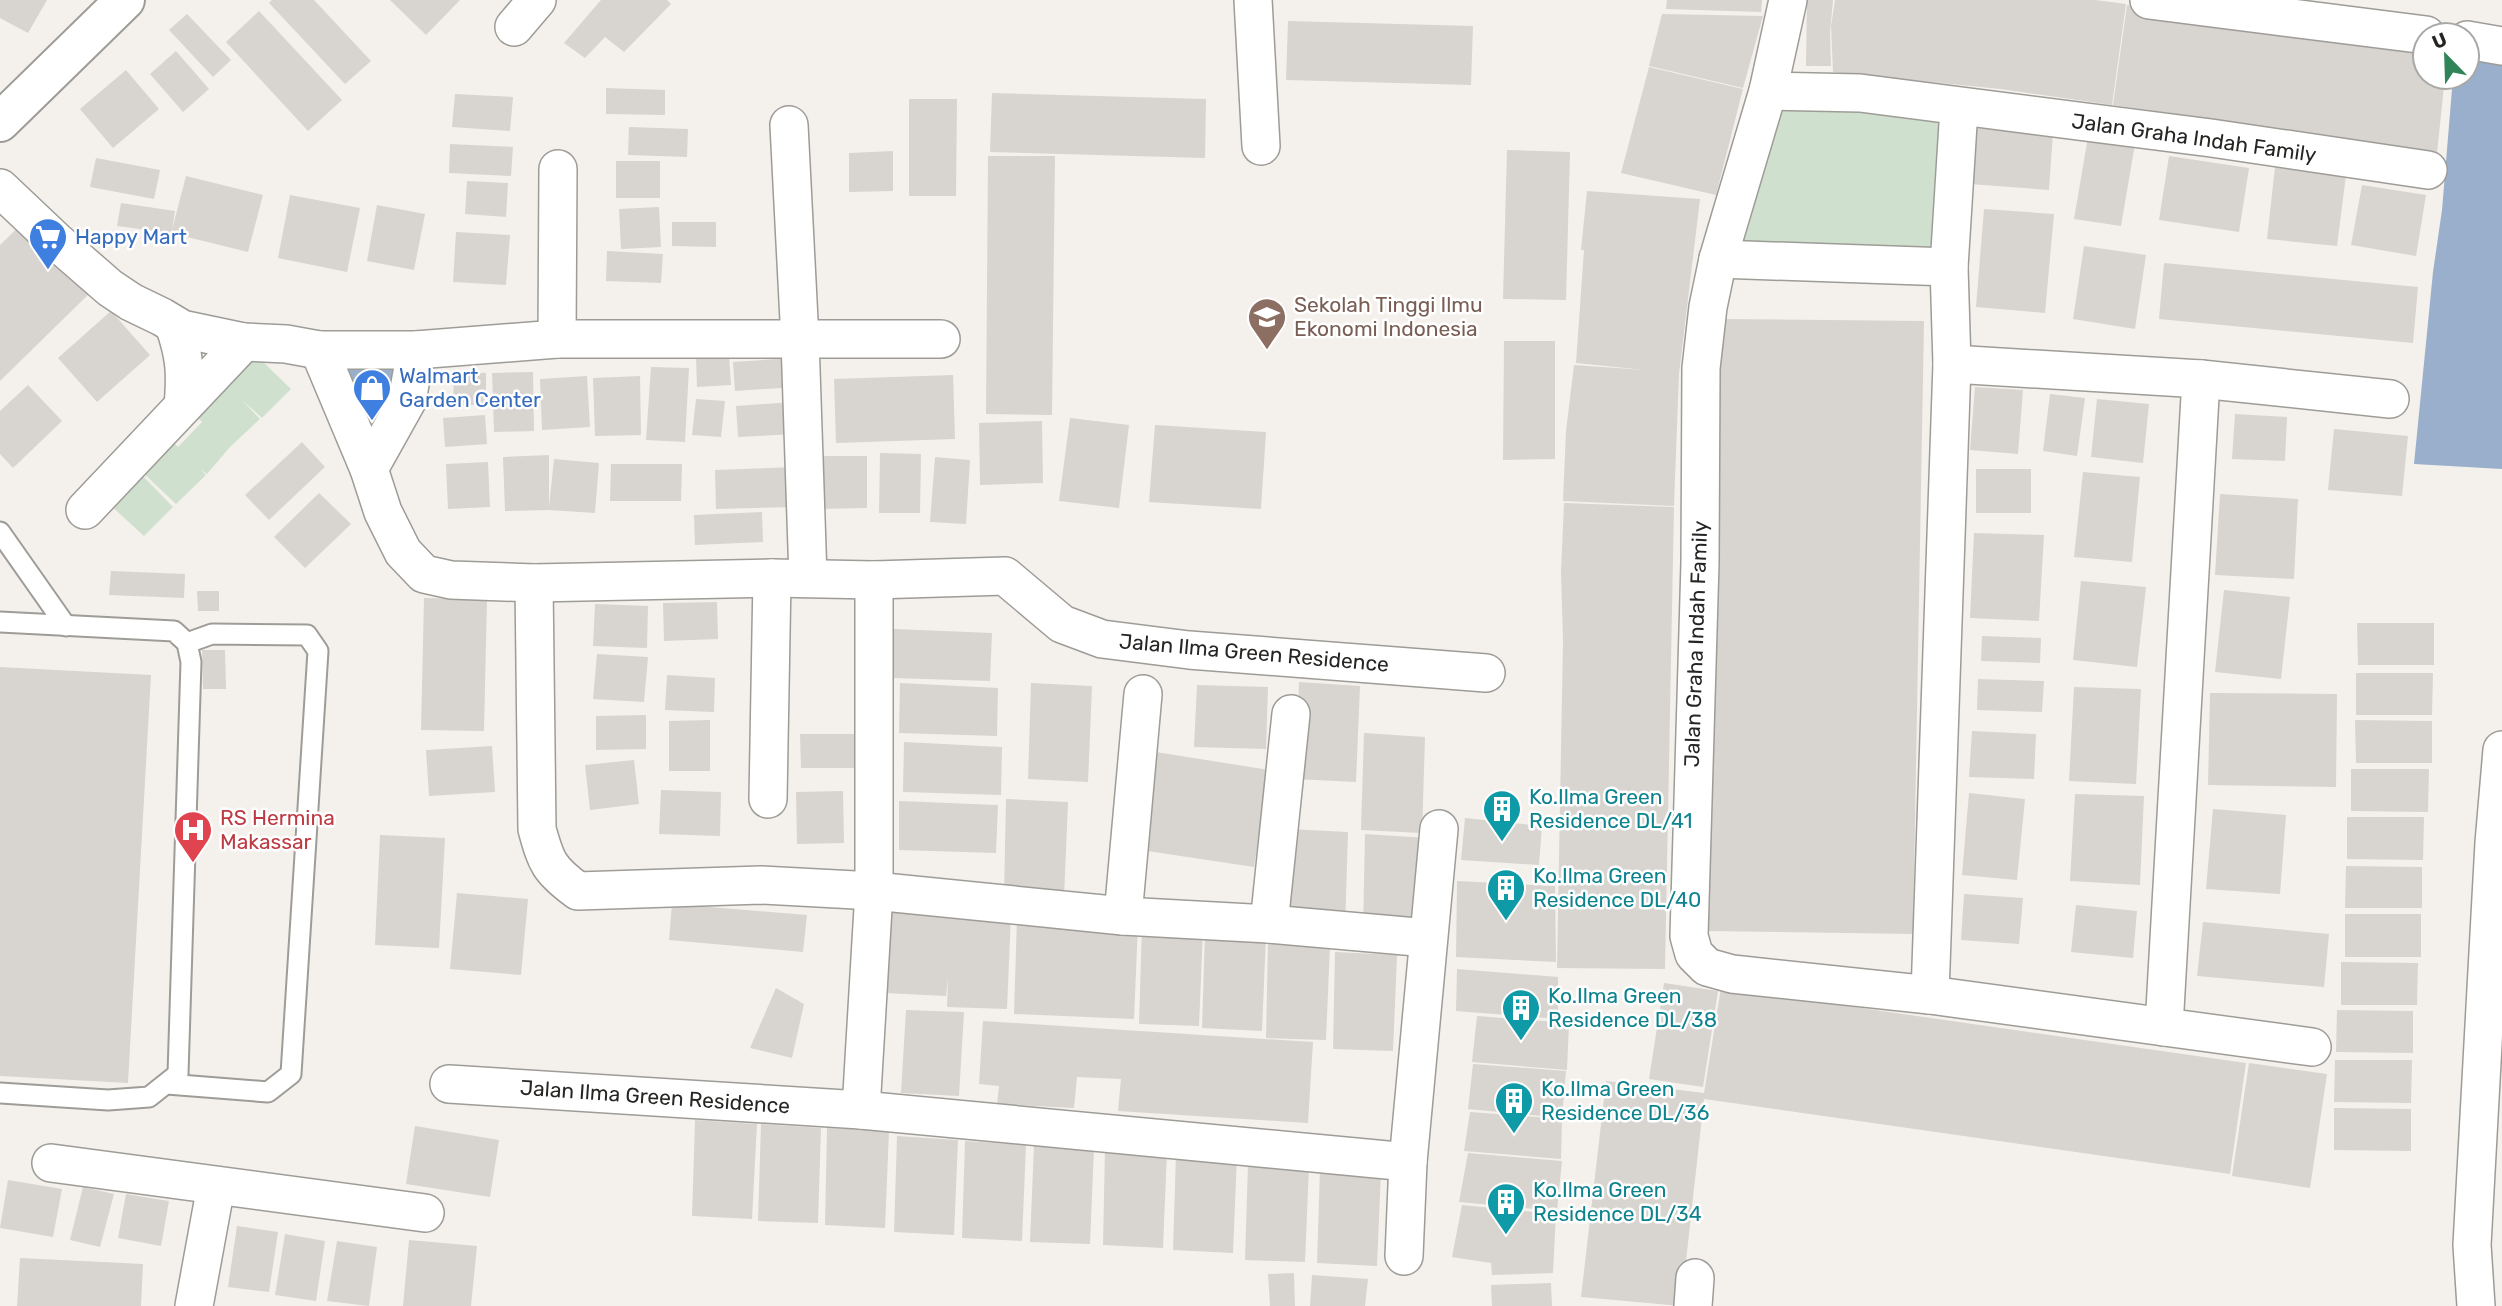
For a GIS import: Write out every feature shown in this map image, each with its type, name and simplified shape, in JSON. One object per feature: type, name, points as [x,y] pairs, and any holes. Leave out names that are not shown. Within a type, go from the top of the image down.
[{"type":"main road","points":[[0,122],[125,0]]},
{"type":"street","points":[[514,27],[537,0]]},
{"type":"street","points":[[1253,0],[1261,146]]},
{"type":"street","name":"Jalan Graha Indah Family","points":[[1788,0],[1768,91],[1718,259],[1707,307],[1701,368],[1700,563],[1689,881],[1689,936],[1694,954],[1707,967],[1732,974],[1930,995],[2312,1047]]},
{"type":"street","points":[[2149,0],[2411,33]]},
{"type":"street","points":[[2481,42],[2502,46]]},
{"type":"street","name":"Jalan Graha Indah Family","points":[[1768,91],[1860,93],[1959,108],[2211,138],[2428,170]]},
{"type":"street","points":[[1930,995],[1952,363],[1949,267],[1959,108]]},
{"type":"street","points":[[789,125],[808,578]]},
{"type":"street","points":[[557,339],[558,170]]},
{"type":"street","points":[[0,188],[110,288],[131,302],[174,325],[244,342],[286,344],[319,350],[416,350],[557,339],[941,339]]},
{"type":"street","points":[[1718,259],[1949,267]]},
{"type":"street","points":[[174,325],[184,356],[186,377],[183,406]]},
{"type":"street","points":[[85,510],[244,342]]},
{"type":"street","name":"Jalan Ilma Green Residence","points":[[319,350],[369,470],[383,512],[403,552],[424,574],[451,580],[534,583],[1005,576],[1062,624],[1102,639],[1189,650],[1486,673]]},
{"type":"street","points":[[369,470],[407,401],[416,350]]},
{"type":"street","points":[[1952,363],[2201,379],[2390,399]]},
{"type":"street","points":[[2164,1027],[2201,379]]},
{"type":"street","points":[[768,799],[772,578]]},
{"type":"street","points":[[861,1110],[874,891],[874,580]]},
{"type":"street","points":[[534,583],[537,829],[545,858],[556,876],[578,891],[761,885],[874,891],[1123,916],[1269,924],[1427,938]]},
{"type":"street","points":[[1123,916],[1143,694]]},
{"type":"street","points":[[1269,924],[1291,714]]},
{"type":"street","points":[[2476,1306],[2487,1246],[2502,750]]},
{"type":"street","points":[[1404,1256],[1408,1162],[1439,829]]},
{"type":"street","name":"Jalan Ilma Green Residence","points":[[449,1084],[861,1110],[1408,1162]]},
{"type":"street","points":[[51,1163],[425,1213]]},
{"type":"street","points":[[194,1306],[216,1186]]},
{"type":"lane","points":[[0,531],[66,625]]},
{"type":"lane","points":[[0,622],[174,631],[187,643],[191,662],[177,1074],[149,1097],[108,1100],[0,1093]]},
{"type":"lane","points":[[167,1084],[268,1092],[291,1074],[318,651],[307,635],[212,634],[187,643]]},
{"type":"green space","points":[[1768,91],[1959,108],[1947,267],[1718,259]]},
{"type":"green space","points":[[255,354],[291,389],[262,418],[242,400],[260,419],[230,447],[207,474],[201,470],[206,475],[176,504],[140,470],[170,439],[178,447],[202,422],[194,414]]},
{"type":"green space","points":[[138,471],[173,507],[144,536],[108,503]]},
{"type":"water","points":[[2481,58],[2502,62],[2502,469],[2414,464],[2433,272],[2442,210],[2452,91],[2481,91]]},
{"type":"water","name":"Walmart Garden Center","points":[[405,359],[370,449],[332,360]]},
{"type":"building","points":[[0,0],[47,0],[28,33],[0,18]]},
{"type":"building","points":[[272,0],[314,0],[371,61],[345,84],[269,3]]},
{"type":"building","points":[[390,0],[460,0],[426,35]]},
{"type":"building","points":[[601,0],[667,0],[671,4],[624,52],[605,37],[585,58],[564,43]]},
{"type":"building","points":[[1667,0],[1762,0],[1761,12],[1666,9]]},
{"type":"building","points":[[1807,0],[1833,0],[1831,66],[1806,66]]},
{"type":"building","points":[[1835,0],[2095,0],[2126,4],[2112,105],[2000,89],[1833,72],[1831,26]]},
{"type":"building","points":[[2127,5],[2292,27],[2411,48],[2411,91],[2444,91],[2437,153],[2113,105]]},
{"type":"building","points":[[259,11],[342,100],[308,131],[226,42]]},
{"type":"building","points":[[187,14],[231,60],[213,77],[169,30]]},
{"type":"building","points":[[1662,14],[1763,16],[1743,88],[1649,66]]},
{"type":"building","points":[[1288,21],[1473,26],[1471,85],[1286,80]]},
{"type":"building","points":[[176,51],[209,89],[183,112],[150,74]]},
{"type":"building","points":[[1649,67],[1743,89],[1716,195],[1621,173]]},
{"type":"building","points":[[126,70],[159,109],[113,148],[80,109]]},
{"type":"building","points":[[606,88],[665,90],[665,115],[606,114]]},
{"type":"building","points":[[992,93],[1206,99],[1205,158],[990,152]]},
{"type":"building","points":[[455,94],[513,97],[510,131],[452,127]]},
{"type":"building","points":[[909,99],[957,99],[956,196],[909,196]]},
{"type":"building","points":[[629,127],[688,129],[687,157],[628,155]]},
{"type":"building","points":[[1975,128],[2053,133],[2049,190],[1970,184]]},
{"type":"building","points":[[2088,137],[2135,144],[2121,226],[2074,219]]},
{"type":"building","points":[[450,144],[513,147],[511,176],[449,173]]},
{"type":"building","points":[[1507,150],[1570,152],[1566,300],[1503,299]]},
{"type":"building","points":[[893,151],[893,191],[849,192],[849,153]]},
{"type":"building","points":[[988,156],[1055,156],[1052,415],[986,414]]},
{"type":"building","points":[[2169,156],[2249,168],[2239,232],[2159,220]]},
{"type":"building","points":[[96,158],[160,170],[154,199],[90,187]]},
{"type":"building","points":[[616,161],[660,161],[660,198],[616,198]]},
{"type":"building","points":[[2275,167],[2346,175],[2337,246],[2267,239]]},
{"type":"building","points":[[186,176],[263,195],[248,252],[171,233],[117,226],[121,203],[175,211],[172,230]]},
{"type":"building","points":[[467,181],[508,183],[506,217],[465,214]]},
{"type":"building","points":[[2362,185],[2426,195],[2416,256],[2351,245]]},
{"type":"building","points":[[1587,191],[1700,199],[1679,374],[1674,506],[1563,501],[1566,431],[1574,365],[1645,370],[1576,363],[1584,250],[1581,250]]},
{"type":"building","points":[[290,195],[360,208],[347,272],[278,258]]},
{"type":"building","points":[[377,205],[425,214],[414,270],[367,261]]},
{"type":"building","points":[[659,207],[661,247],[621,249],[619,209]]},
{"type":"building","points":[[1984,209],[2054,214],[2045,313],[1976,307]]},
{"type":"building","points":[[28,218],[96,287],[0,381],[0,245]]},
{"type":"building","points":[[672,222],[716,222],[716,247],[672,246]]},
{"type":"building","points":[[456,232],[510,235],[506,285],[453,282]]},
{"type":"building","points":[[2084,246],[2146,255],[2135,329],[2073,319]]},
{"type":"building","points":[[607,251],[663,254],[661,283],[606,281]]},
{"type":"building","points":[[2164,263],[2418,287],[2413,343],[2159,319]]},
{"type":"building","points":[[111,311],[150,355],[97,402],[58,358]]},
{"type":"building","points":[[1719,319],[1924,321],[1913,934],[1708,931]]},
{"type":"building","points":[[1504,341],[1555,341],[1555,459],[1503,460]]},
{"type":"building","points":[[729,356],[731,385],[697,387],[696,358]]},
{"type":"building","points":[[793,358],[795,387],[735,391],[733,362]]},
{"type":"building","points":[[651,367],[689,368],[685,442],[646,440]]},
{"type":"building","points":[[454,372],[486,373],[486,405],[453,405]]},
{"type":"building","points":[[533,372],[534,431],[494,432],[492,373]]},
{"type":"building","points":[[953,375],[955,439],[836,443],[834,379]]},
{"type":"building","points":[[587,376],[590,427],[542,430],[540,379]]},
{"type":"building","points":[[640,376],[641,435],[595,436],[593,378]]},
{"type":"building","points":[[28,385],[62,421],[13,468],[0,454],[0,411]]},
{"type":"building","points":[[1975,387],[2023,390],[2018,454],[1970,450]]},
{"type":"building","points":[[2050,394],[2085,398],[2077,456],[2043,451]]},
{"type":"building","points":[[696,399],[725,401],[721,437],[692,435]]},
{"type":"building","points":[[2097,399],[2149,404],[2143,463],[2091,457]]},
{"type":"building","points":[[793,402],[795,434],[738,437],[736,406]]},
{"type":"building","points":[[2235,414],[2287,417],[2285,461],[2232,459]]},
{"type":"building","points":[[485,415],[487,444],[445,447],[443,418]]},
{"type":"building","points":[[1070,418],[1129,425],[1119,508],[1059,501]]},
{"type":"building","points":[[1042,421],[1043,483],[980,485],[979,423]]},
{"type":"building","points":[[1155,425],[1266,432],[1261,509],[1149,502]]},
{"type":"building","points":[[2334,429],[2408,436],[2402,496],[2328,490]]},
{"type":"building","points":[[302,442],[325,467],[269,520],[245,495]]},
{"type":"building","points":[[880,453],[921,454],[920,513],[879,513]]},
{"type":"building","points":[[549,455],[549,507],[554,459],[599,463],[595,513],[505,511],[503,457]]},
{"type":"building","points":[[818,456],[867,456],[867,508],[818,509]]},
{"type":"building","points":[[935,457],[970,460],[966,524],[930,522]]},
{"type":"building","points":[[488,462],[490,507],[448,509],[446,464]]},
{"type":"building","points":[[611,464],[682,464],[681,501],[610,501]]},
{"type":"building","points":[[796,467],[797,507],[716,509],[715,470]]},
{"type":"building","points":[[1976,469],[2031,469],[2031,513],[1976,513]]},
{"type":"building","points":[[2083,472],[2140,477],[2132,562],[2074,557]]},
{"type":"building","points":[[319,493],[351,524],[305,568],[274,537]]},
{"type":"building","points":[[2220,494],[2298,499],[2294,579],[2215,575]]},
{"type":"building","points":[[1564,503],[1674,507],[1665,969],[1557,968]]},
{"type":"building","points":[[762,512],[763,542],[695,545],[694,515]]},
{"type":"building","points":[[1974,533],[2044,535],[2039,621],[1970,618]]},
{"type":"building","points":[[111,571],[185,574],[184,598],[109,595]]},
{"type":"building","points":[[2081,581],[2146,587],[2137,667],[2073,660]]},
{"type":"building","points":[[2224,590],[2290,597],[2281,679],[2215,672]]},
{"type":"building","points":[[197,591],[219,591],[219,611],[198,611]]},
{"type":"building","points":[[424,598],[487,599],[484,731],[421,730]]},
{"type":"building","points":[[717,602],[718,639],[664,641],[663,603]]},
{"type":"building","points":[[595,604],[648,606],[647,648],[593,646]]},
{"type":"building","points":[[2357,623],[2434,623],[2434,665],[2358,665]]},
{"type":"building","points":[[894,629],[992,633],[990,681],[893,678]]},
{"type":"building","points":[[1982,636],[2041,638],[2040,663],[1981,661]]},
{"type":"building","points":[[202,650],[225,650],[226,689],[203,689]]},
{"type":"building","points":[[597,654],[648,657],[644,702],[593,699]]},
{"type":"building","points":[[0,667],[151,675],[128,1083],[0,1076]]},
{"type":"building","points":[[2356,673],[2433,673],[2432,715],[2356,715]]},
{"type":"building","points":[[667,675],[715,678],[714,712],[665,710]]},
{"type":"building","points":[[1978,679],[2044,681],[2042,712],[1977,710]]},
{"type":"building","points":[[1299,682],[1360,686],[1356,782],[1296,779]]},
{"type":"building","points":[[900,683],[998,688],[997,736],[899,733]]},
{"type":"building","points":[[1031,683],[1092,686],[1088,782],[1028,779]]},
{"type":"building","points":[[1197,685],[1268,687],[1266,749],[1194,747]]},
{"type":"building","points":[[2074,687],[2141,689],[2136,784],[2069,781]]},
{"type":"building","points":[[2210,693],[2337,694],[2336,787],[2208,785]]},
{"type":"building","points":[[646,715],[646,749],[596,750],[596,716]]},
{"type":"building","points":[[710,720],[710,771],[669,771],[669,721]]},
{"type":"building","points":[[2355,720],[2432,721],[2432,763],[2356,763]]},
{"type":"building","points":[[1972,731],[2036,734],[2034,779],[1969,777]]},
{"type":"building","points":[[1364,733],[1425,737],[1422,833],[1361,830]]},
{"type":"building","points":[[800,734],[857,734],[857,768],[801,768]]},
{"type":"building","points":[[904,742],[1002,747],[1001,795],[903,792]]},
{"type":"building","points":[[492,746],[495,792],[429,796],[426,750]]},
{"type":"building","points":[[1156,752],[1269,770],[1254,867],[1141,850]]},
{"type":"building","points":[[634,760],[639,804],[590,810],[585,765]]},
{"type":"building","points":[[2351,769],[2429,769],[2428,812],[2351,811]]},
{"type":"building","points":[[661,790],[721,792],[720,836],[659,834]]},
{"type":"building","points":[[843,791],[844,843],[797,844],[796,792]]},
{"type":"building","points":[[1969,793],[2025,799],[2017,880],[1962,875]]},
{"type":"building","points":[[2075,794],[2144,796],[2140,885],[2070,881]]},
{"type":"building","points":[[1006,799],[1068,802],[1064,898],[1004,895]]},
{"type":"building","points":[[899,801],[998,805],[996,853],[899,850]]},
{"type":"building","points":[[2213,809],[2286,815],[2280,894],[2206,889]]},
{"type":"building","points":[[2347,817],[2424,817],[2423,860],[2347,859]]},
{"type":"building","name":"Ko.Ilma Green Residence DL/41","points":[[1465,818],[1542,826],[1539,865],[1461,860]]},
{"type":"building","points":[[1288,829],[1348,832],[1345,928],[1284,925]]},
{"type":"building","points":[[1365,834],[1427,838],[1423,933],[1363,930]]},
{"type":"building","points":[[380,835],[445,838],[439,948],[375,945]]},
{"type":"building","points":[[2346,866],[2422,867],[2422,908],[2345,908]]},
{"type":"building","name":"Ko.Ilma Green Residence DL/40","points":[[1457,881],[1555,886],[1556,962],[1456,957]]},
{"type":"building","points":[[457,893],[528,899],[521,975],[450,969]]},
{"type":"building","points":[[1964,894],[2023,898],[2019,944],[1961,940]]},
{"type":"building","points":[[888,897],[1011,914],[1007,1009],[947,1007],[948,978],[946,996],[886,993]]},
{"type":"building","points":[[672,904],[807,915],[803,952],[669,940]]},
{"type":"building","points":[[2076,905],[2137,911],[2133,958],[2071,952]]},
{"type":"building","points":[[2345,914],[2421,914],[2421,957],[2345,957]]},
{"type":"building","points":[[1017,917],[1138,924],[1134,1019],[1014,1014]]},
{"type":"building","points":[[2203,922],[2329,934],[2324,987],[2197,976]]},
{"type":"building","points":[[1142,926],[1203,930],[1199,1026],[1139,1024]]},
{"type":"building","points":[[1205,932],[1266,936],[1262,1031],[1202,1028]]},
{"type":"building","points":[[1268,941],[1330,945],[1326,1040],[1266,1038]]},
{"type":"building","points":[[1335,952],[1397,955],[1393,1051],[1333,1049]]},
{"type":"building","points":[[2341,962],[2418,963],[2417,1005],[2341,1005]]},
{"type":"building","points":[[1457,969],[1558,977],[1558,1019],[1456,1011]]},
{"type":"building","points":[[1664,983],[1718,991],[1703,1087],[1649,1079]]},
{"type":"building","points":[[776,988],[804,1004],[792,1058],[750,1048]]},
{"type":"building","points":[[1721,988],[2246,1063],[2230,1174],[1704,1099],[1681,1306],[1581,1297],[1606,1081],[1704,1093]]},
{"type":"building","points":[[906,1010],[964,1012],[959,1096],[901,1093]]},
{"type":"building","points":[[2337,1010],[2413,1011],[2413,1053],[2336,1052]]},
{"type":"building","name":"Ko.Ilma Green Residence DL/38","points":[[1477,1016],[1569,1023],[1567,1070],[1472,1062]]},
{"type":"building","points":[[983,1021],[1313,1042],[1308,1123],[1118,1111],[1121,1079],[1077,1077],[1074,1108],[997,1104],[999,1086],[979,1084]]},
{"type":"building","points":[[2335,1060],[2412,1060],[2411,1103],[2334,1102]]},
{"type":"building","points":[[2249,1063],[2327,1074],[2310,1188],[2232,1176]]},
{"type":"building","points":[[1473,1064],[1566,1071],[1562,1118],[1468,1109]]},
{"type":"building","points":[[2334,1108],[2411,1109],[2411,1151],[2334,1150]]},
{"type":"building","name":"Ko.Ilma Green Residence DL/36","points":[[1470,1112],[1562,1119],[1561,1159],[1464,1151]]},
{"type":"building","points":[[695,1120],[757,1124],[752,1219],[692,1216]]},
{"type":"building","points":[[761,1124],[821,1128],[818,1223],[758,1221]]},
{"type":"building","points":[[415,1126],[499,1140],[490,1197],[406,1184]]},
{"type":"building","points":[[827,1128],[889,1131],[885,1228],[825,1225]]},
{"type":"building","points":[[897,1136],[958,1140],[954,1235],[894,1232]]},
{"type":"building","points":[[965,1141],[1026,1145],[1022,1241],[962,1238]]},
{"type":"building","points":[[1034,1145],[1094,1149],[1090,1244],[1030,1242]]},
{"type":"building","points":[[1105,1148],[1167,1151],[1163,1248],[1103,1245]]},
{"type":"building","points":[[1176,1153],[1237,1157],[1233,1253],[1173,1250]]},
{"type":"building","points":[[1468,1153],[1562,1161],[1557,1211],[1459,1202]]},
{"type":"building","points":[[1248,1163],[1309,1167],[1305,1262],[1245,1260]]},
{"type":"building","points":[[1320,1167],[1381,1170],[1377,1266],[1317,1263]]},
{"type":"building","points":[[8,1180],[62,1189],[53,1237],[0,1228]]},
{"type":"building","points":[[83,1187],[114,1194],[100,1247],[70,1240]]},
{"type":"building","points":[[126,1194],[169,1201],[161,1246],[118,1238]]},
{"type":"building","name":"Ko.Ilma Green Residence DL/34","points":[[1462,1205],[1556,1214],[1553,1273],[1492,1275],[1491,1263],[1452,1257]]},
{"type":"building","points":[[237,1226],[278,1232],[269,1292],[228,1287]]},
{"type":"building","points":[[285,1234],[325,1241],[316,1301],[275,1295]]},
{"type":"building","points":[[409,1240],[477,1246],[471,1306],[403,1306]]},
{"type":"building","points":[[337,1241],[377,1247],[369,1306],[327,1301]]},
{"type":"building","points":[[20,1258],[143,1264],[141,1306],[17,1306]]},
{"type":"building","points":[[1294,1273],[1295,1306],[1270,1306],[1268,1274]]},
{"type":"building","points":[[1312,1275],[1368,1279],[1365,1306],[1310,1306]]},
{"type":"building","points":[[1551,1283],[1552,1306],[1492,1306],[1491,1285]]},
{"type":"place","name":"Happy Mart","points":[[48,271]]},
{"type":"place","name":"Sekolah Tinggi Ilmu Ekonomi Indonesia","points":[[1267,351]]},
{"type":"place","name":"Walmart Garden Center","points":[[372,422]]},
{"type":"place","name":"Ko.Ilma Green Residence DL/41","points":[[1502,843]]},
{"type":"place","name":"RS Hermina Makassar","points":[[193,864]]},
{"type":"place","name":"Ko.Ilma Green Residence DL/40","points":[[1506,922]]},
{"type":"place","name":"Ko.Ilma Green Residence DL/38","points":[[1521,1042]]},
{"type":"place","name":"Ko.Ilma Green Residence DL/36","points":[[1514,1135]]},
{"type":"place","name":"Ko.Ilma Green Residence DL/34","points":[[1506,1236]]}]
